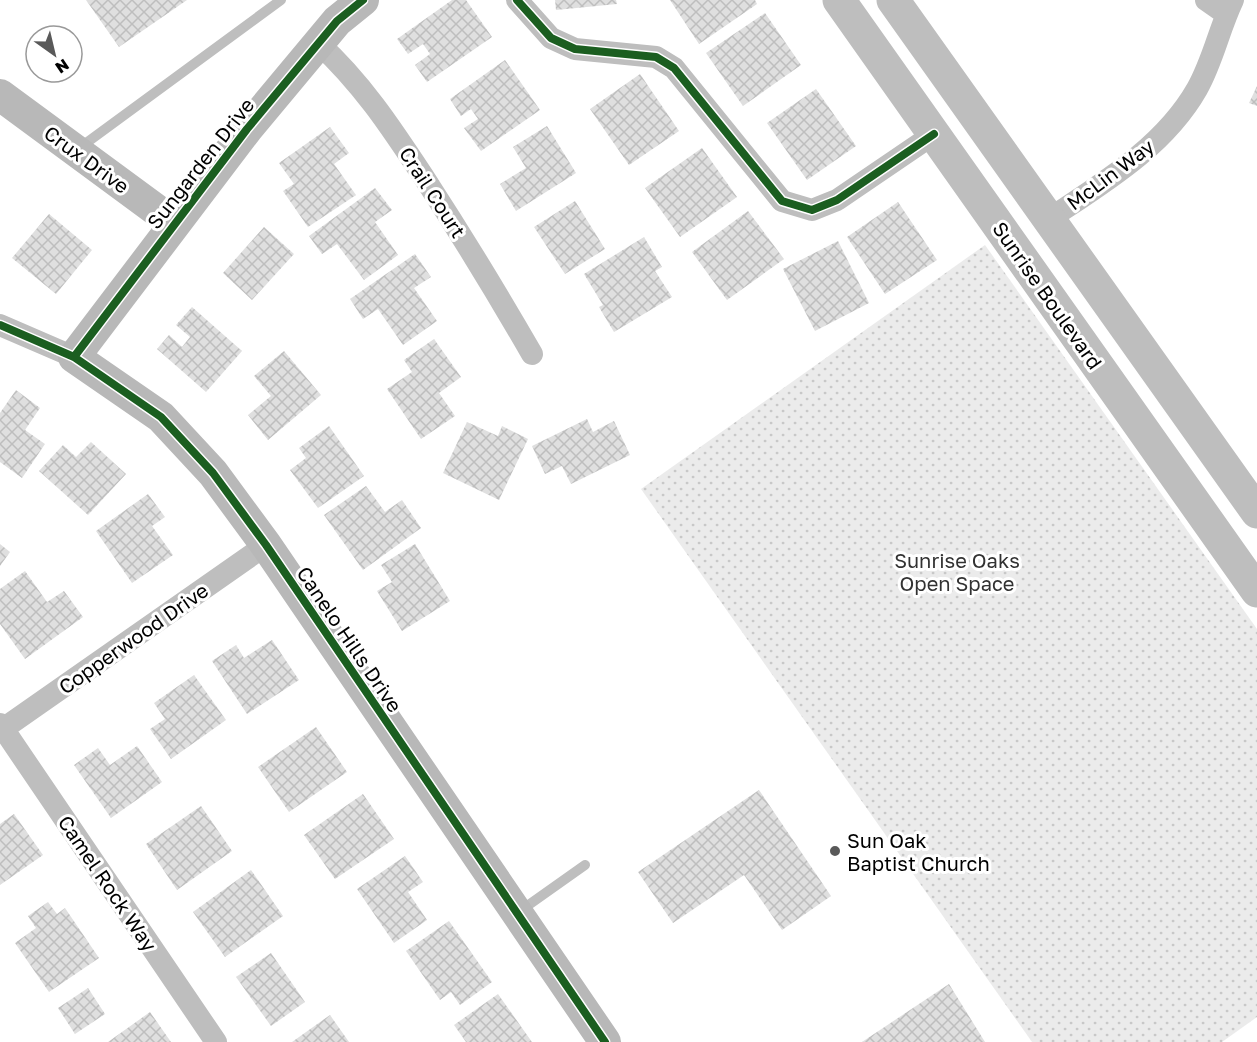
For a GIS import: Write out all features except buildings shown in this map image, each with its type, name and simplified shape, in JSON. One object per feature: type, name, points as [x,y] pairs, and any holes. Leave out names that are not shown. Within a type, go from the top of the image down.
[{"type":"main road","name":"Sunrise Boulevard","points":[[838,0],[1257,591]]},
{"type":"main road","points":[[893,0],[1257,512]]},
{"type":"street","name":"Sungarden Drive","points":[[74,357],[174,223],[318,43],[337,21],[363,0]]},
{"type":"street","points":[[517,0],[551,38],[575,49],[656,57],[674,68],[782,201],[812,210],[837,200],[934,134]]},
{"type":"street","points":[[1206,0],[1229,7]]},
{"type":"street","name":"McLin Way","points":[[1049,219],[1130,164],[1160,136],[1197,89],[1211,59],[1229,7]]},
{"type":"street","name":"Crail Court","points":[[318,43],[347,69],[375,103],[479,262],[532,354]]},
{"type":"street","name":"Crux Drive","points":[[0,95],[174,223]]},
{"type":"street","name":"Canelo Hills Drive","points":[[0,325],[74,357],[160,417],[213,472],[266,545],[605,1042]]},
{"type":"street","name":"Copperwood Drive","points":[[1,728],[266,545]]},
{"type":"street","name":"Camel Rock Way","points":[[1,728],[216,1042]]},
{"type":"lane","points":[[76,151],[281,0]]},
{"type":"lane","points":[[517,913],[585,865]]},
{"type":"green space","name":"Sunrise Oaks Open Space","points":[[985,245],[1257,629],[1257,1017],[1222,1042],[1032,1042],[641,489]]},
{"type":"cycle path","points":[[74,357],[247,129],[337,21],[363,0]]},
{"type":"cycle path","points":[[517,0],[551,38],[575,49],[656,57],[674,68],[782,201],[812,210],[837,200],[934,134]]},
{"type":"cycle path","points":[[0,325],[74,357],[161,417],[213,473],[266,545],[605,1042]]},
{"type":"place","name":"Sun Oak Baptist Church","points":[[835,851]]}]
